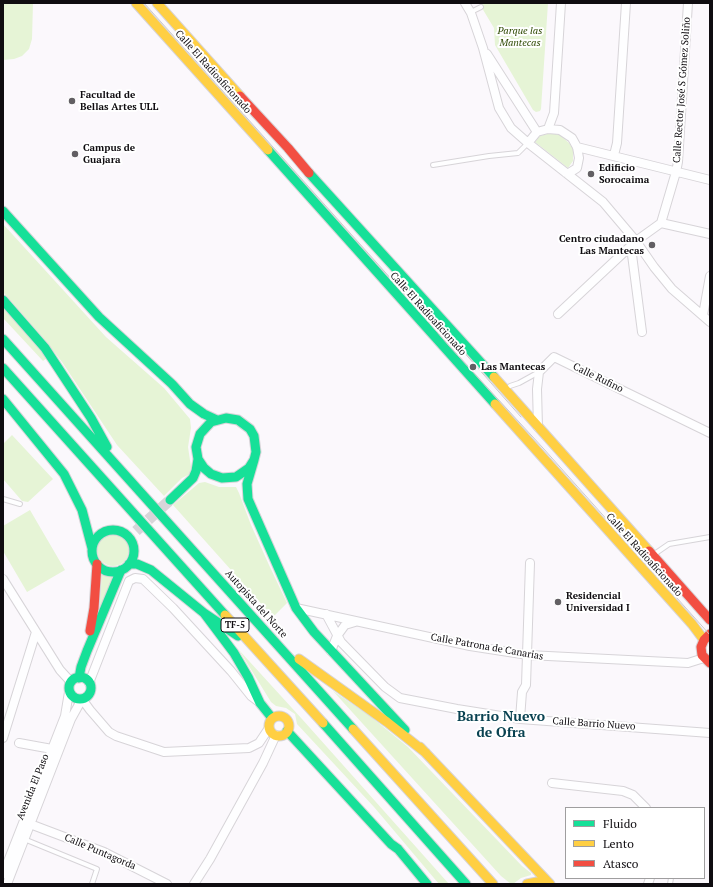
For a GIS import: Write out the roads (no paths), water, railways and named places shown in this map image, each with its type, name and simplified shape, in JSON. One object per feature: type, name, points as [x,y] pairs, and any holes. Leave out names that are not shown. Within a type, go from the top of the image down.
[{"type":"main road","name":"Calle El Radioaficionado","points":[[136,3],[687,618],[707,637]]},
{"type":"main road","name":"Calle El Radioaficionado","points":[[157,3],[710,620]]},
{"type":"main road","points":[[3,211],[99,316],[172,384],[190,404],[204,414],[217,420]]},
{"type":"main road","points":[[3,300],[45,348],[91,418],[118,467]]},
{"type":"main road","name":"Autopista del Norte","points":[[3,340],[493,884]]},
{"type":"main road","name":"TF-5","points":[[3,368],[256,648],[466,884]]},
{"type":"main road","points":[[3,399],[64,474],[82,510],[94,559],[97,564],[108,571],[121,570],[130,564],[137,564],[151,570],[204,613],[256,648]]},
{"type":"main road","points":[[190,404],[198,420],[200,434]]},
{"type":"main road","points":[[170,500],[193,478],[198,459],[196,447],[200,434],[207,426],[217,420],[232,419],[245,424],[250,429],[254,436],[256,452],[246,484],[248,499],[296,608],[331,651],[550,884]]},
{"type":"main road","points":[[198,459],[204,468],[211,474],[222,478],[236,477],[242,474],[249,468],[254,460]]},
{"type":"main road","points":[[193,478],[211,474]]},
{"type":"main road","points":[[92,548],[98,536],[103,532],[116,530],[132,534],[134,547],[130,564]]},
{"type":"main road","points":[[87,651],[94,608],[97,564]]},
{"type":"main road","points":[[75,680],[84,679],[89,683],[90,692],[82,699],[73,697],[69,692],[69,688],[75,680],[81,667],[121,570]]},
{"type":"main road","points":[[204,613],[234,653],[248,677],[260,703],[272,718]]},
{"type":"main road","points":[[707,637],[701,651],[707,660]]},
{"type":"main road","points":[[279,646],[387,722],[426,753]]},
{"type":"main road","points":[[281,716],[286,719],[289,725],[287,731],[282,735],[273,731],[269,723],[272,718],[281,716]]},
{"type":"main road","points":[[287,731],[391,844],[398,849],[427,884]]},
{"type":"main road","points":[[391,844],[395,855],[418,884]]},
{"type":"main road","points":[[527,884],[538,882],[545,884]]},
{"type":"street","points":[[465,3],[471,12],[500,108],[511,128],[603,202],[634,244],[672,289],[707,318]]},
{"type":"street","points":[[548,129],[554,113],[561,3]]},
{"type":"street","points":[[614,155],[617,143],[626,3]]},
{"type":"street","name":"Calle Rector José S Gómez Soliño","points":[[661,223],[676,172],[688,3]]},
{"type":"street","points":[[483,48],[538,132]]},
{"type":"street","points":[[554,113],[560,130]]},
{"type":"street","points":[[528,143],[538,132],[548,129],[560,130],[572,138],[577,147],[579,158],[577,182]]},
{"type":"street","points":[[577,147],[710,180]]},
{"type":"street","points":[[566,173],[569,173],[577,168]]},
{"type":"street","points":[[558,314],[634,244],[661,223],[710,234]]},
{"type":"street","points":[[634,244],[642,332]]},
{"type":"street","points":[[707,318],[710,276]]},
{"type":"street","name":"Calle Rufino","points":[[539,372],[554,357],[710,433]]},
{"type":"street","points":[[538,427],[537,389],[539,372]]},
{"type":"street","points":[[520,719],[522,692],[526,685],[528,656],[530,563]]},
{"type":"street","points":[[89,683],[129,581],[136,578],[144,579],[173,608],[231,671],[251,696],[260,703]]},
{"type":"street","points":[[3,579],[60,670],[75,680]]},
{"type":"street","name":"Calle Patrona de Canarias","points":[[296,608],[470,646],[528,656],[688,663],[707,660]]},
{"type":"street","name":"Calle Barrio Nuevo","points":[[326,614],[341,642],[385,687],[400,698],[520,719],[710,733]]},
{"type":"street","points":[[331,651],[337,636],[345,625],[356,622]]},
{"type":"street","points":[[3,738],[36,632]]},
{"type":"street","name":"Avenida El Paso","points":[[3,874],[64,716],[69,692]]},
{"type":"street","points":[[82,699],[109,732],[116,736],[164,752],[249,748],[273,731]]},
{"type":"street","name":"Avenida El Paso","points":[[6,884],[72,719],[82,699]]},
{"type":"street","points":[[194,884],[210,859],[263,763],[273,731]]},
{"type":"street","points":[[19,743],[52,749]]},
{"type":"street","points":[[552,783],[622,791],[633,795],[645,807]]},
{"type":"street","name":"Calle Puntagorda","points":[[30,824],[104,852],[167,884]]},
{"type":"lane","points":[[471,12],[481,7]]},
{"type":"lane","points":[[433,165],[518,153],[528,143]]},
{"type":"lane","points":[[510,386],[519,383],[539,372]]},
{"type":"lane","points":[[3,499],[20,504]]},
{"type":"lane","points":[[653,556],[669,544],[710,537]]},
{"type":"lane","points":[[24,839],[96,869],[92,884]]},
{"type":"tunnel","points":[[136,531],[170,500]]},
{"type":"tram line","points":[[144,3],[402,291],[449,346],[543,448],[710,635]]},
{"type":"tram line","points":[[423,308],[521,417]]},
{"type":"place","name":"Facultad de Bellas Artes ULL","points":[[72,101]]},
{"type":"place","name":"Campus de Guajara","points":[[75,154]]},
{"type":"place","name":"Edificio Sorocaima","points":[[591,174]]},
{"type":"place","name":"Centro ciudadano Las Mantecas","points":[[652,245]]},
{"type":"place","name":"Las Mantecas","points":[[473,367]]},
{"type":"place","name":"Residencial Universidad I","points":[[558,602]]},
{"type":"district","name":"Barrio Nuevo de Ofra","points":[[501,726]]},
{"type":"park label","name":"Parque las Mantecas","points":[[520,36]]}]
